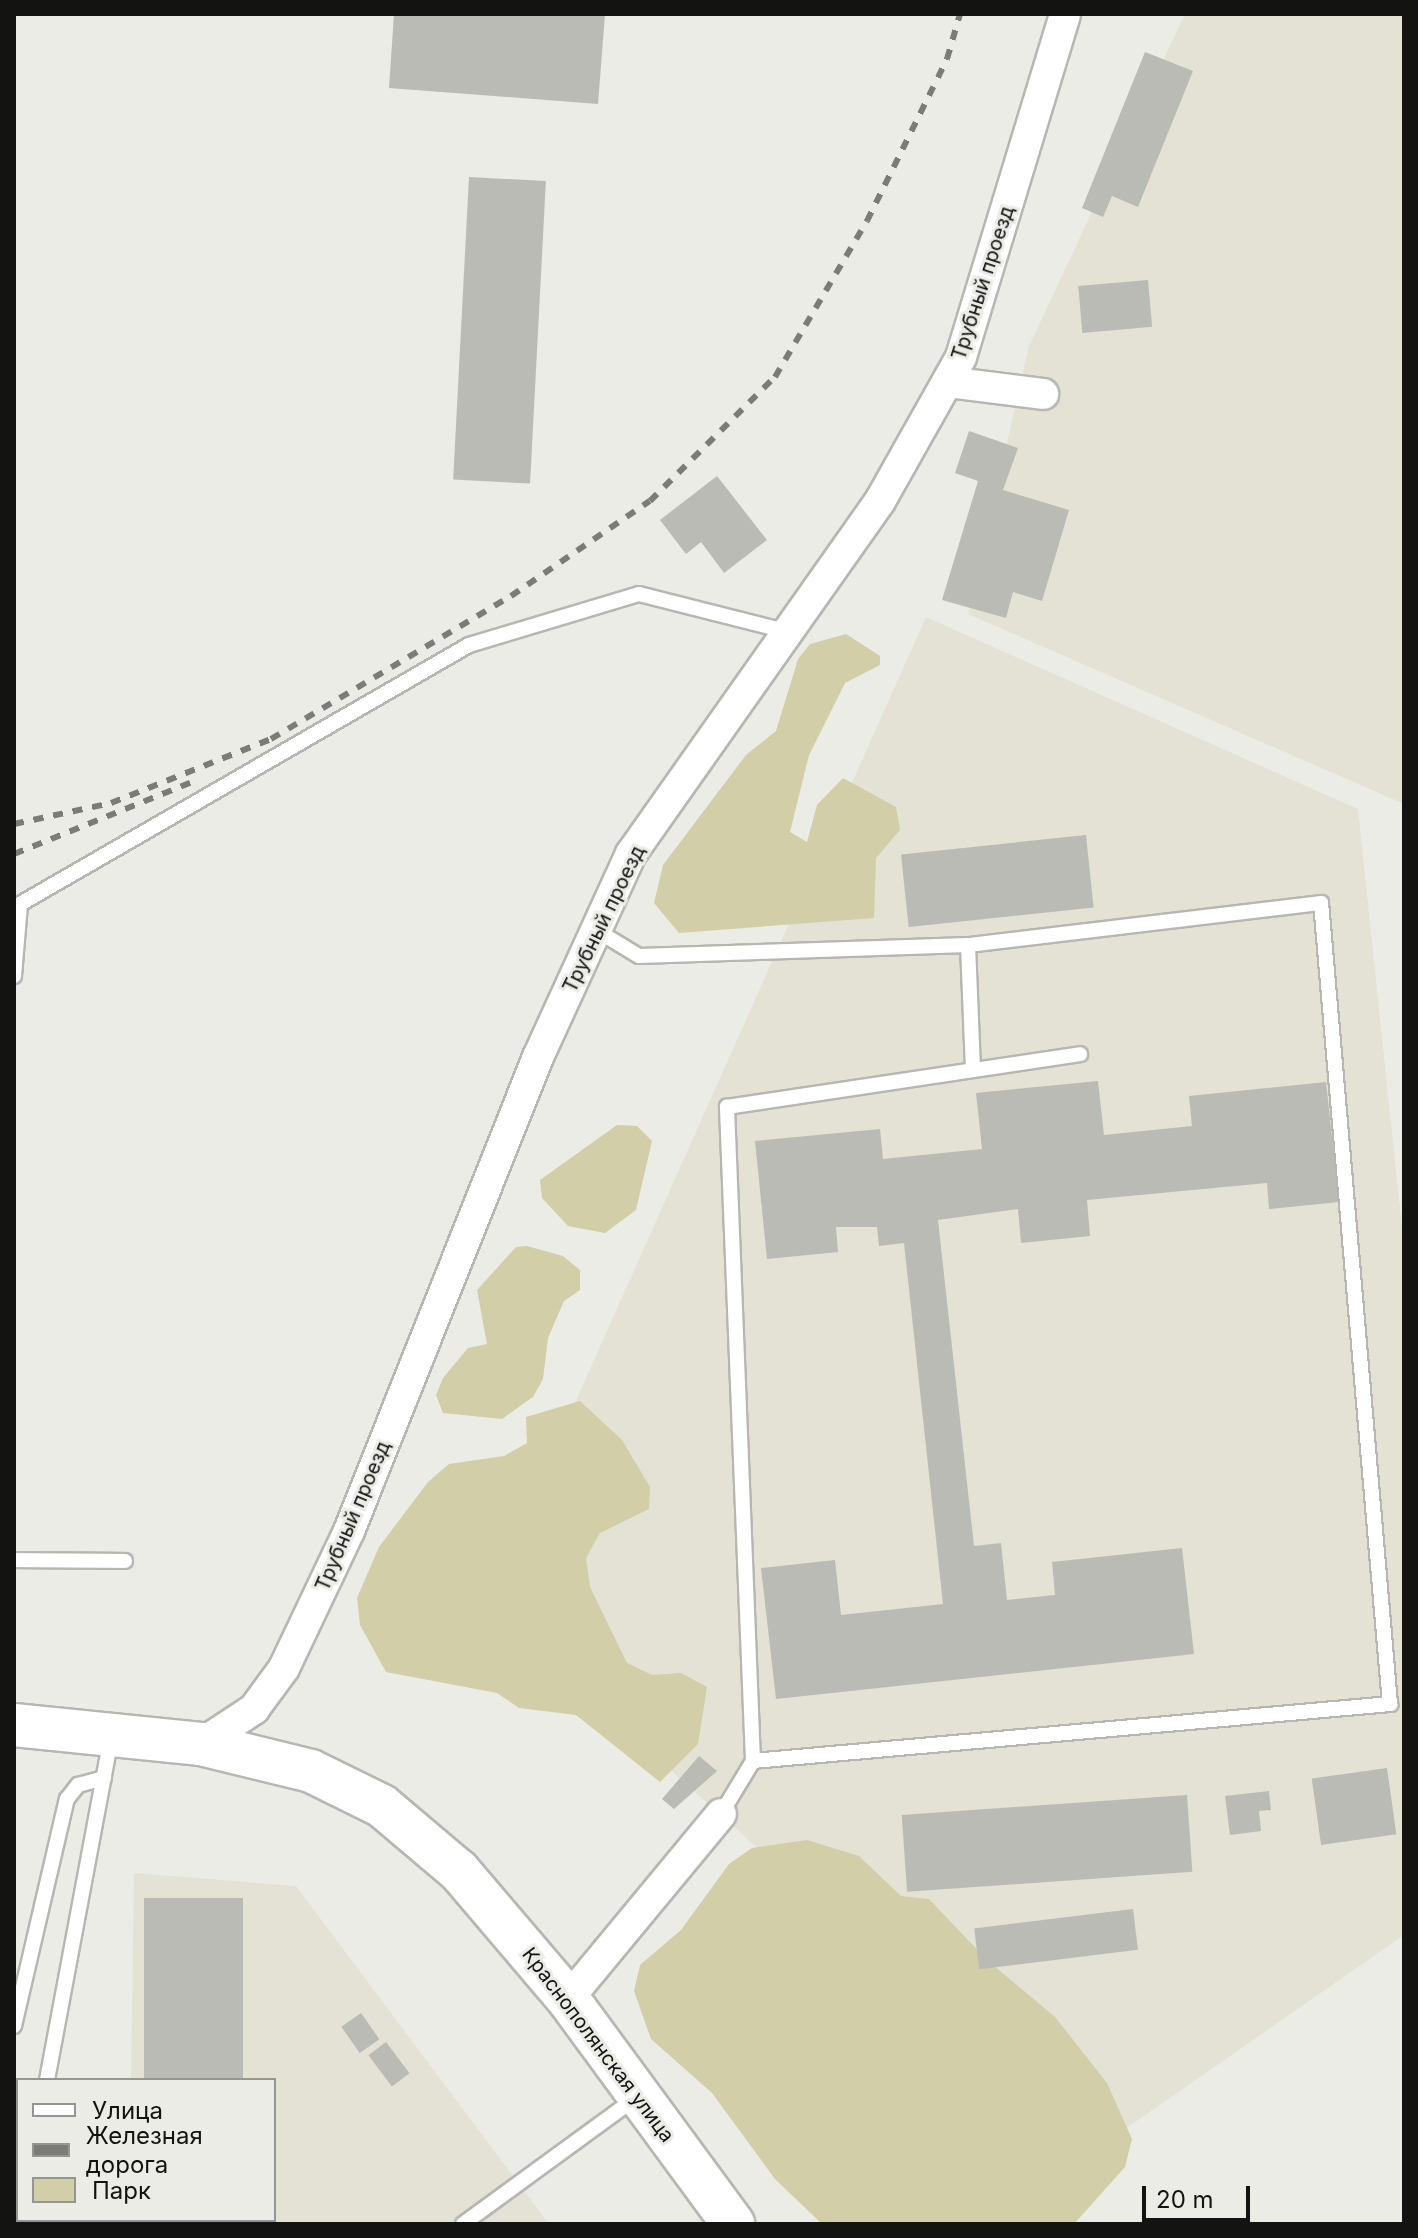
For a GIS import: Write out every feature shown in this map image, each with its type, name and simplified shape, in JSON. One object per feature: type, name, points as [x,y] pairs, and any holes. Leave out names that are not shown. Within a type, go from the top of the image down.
[{"type":"main road","name":"Краснополянская улица","points":[[14,1725],[201,1744],[311,1771],[382,1806],[459,1871],[568,1999],[733,2224]]},
{"type":"street","name":"Трубный проезд","points":[[201,1744],[254,1709],[284,1668],[349,1531],[538,1057],[631,854],[880,501],[961,357],[1065,14]]},
{"type":"street","points":[[948,382],[1043,394]]},
{"type":"street","points":[[568,1999],[721,1814]]},
{"type":"lane","points":[[14,976],[17,905],[469,645],[639,594],[789,633]]},
{"type":"lane","points":[[596,930],[639,956],[968,945],[1321,903],[1390,1704],[753,1761]]},
{"type":"lane","points":[[968,945],[973,1067]]},
{"type":"lane","points":[[721,1814],[753,1761],[727,1107],[973,1067],[1080,1054]]},
{"type":"lane","points":[[14,1560],[125,1561]]},
{"type":"lane","points":[[47,2078],[112,1733]]},
{"type":"lane","points":[[14,2026],[67,1799],[78,1785],[104,1778]]},
{"type":"lane","points":[[463,2224],[637,2097]]},
{"type":"shaded area","points":[[1185,14],[1404,14],[1404,804],[968,614],[1029,346]]},
{"type":"shaded area","points":[[926,617],[1358,809],[1404,1247],[1404,1935],[1095,2150],[485,1604]]},
{"type":"shaded area","points":[[134,1873],[296,1886],[549,2224],[128,2224],[276,2222],[276,2078],[131,2078]]},
{"type":"green space","points":[[846,634],[880,656],[880,665],[845,683],[809,755],[790,832],[807,842],[817,805],[843,778],[896,807],[900,830],[876,858],[874,918],[679,933],[654,903],[663,865],[746,755],[776,731],[798,659],[810,644]]},
{"type":"green space","points":[[617,1125],[637,1126],[652,1141],[636,1210],[605,1233],[568,1226],[542,1198],[540,1180]]},
{"type":"green space","points":[[527,1246],[563,1256],[580,1270],[580,1290],[564,1301],[548,1338],[543,1379],[533,1397],[502,1419],[443,1413],[436,1395],[443,1378],[468,1348],[487,1344],[477,1290],[516,1247]]},
{"type":"green space","points":[[580,1401],[622,1440],[650,1487],[649,1509],[600,1533],[586,1558],[590,1587],[627,1663],[652,1675],[681,1673],[707,1687],[698,1744],[660,1782],[576,1715],[519,1708],[497,1693],[386,1672],[360,1625],[357,1598],[379,1547],[428,1482],[449,1464],[504,1456],[527,1443],[526,1417]]},
{"type":"green space","points":[[807,1840],[859,1856],[901,1896],[929,1899],[987,1960],[1055,2017],[1107,2083],[1132,2139],[1125,2167],[1074,2224],[822,2224],[775,2179],[712,2093],[651,2039],[634,1991],[640,1965],[681,1930],[729,1864],[752,1848]]},
{"type":"building","points":[[394,14],[605,14],[598,104],[389,88]]},
{"type":"building","points":[[1145,52],[1193,71],[1138,207],[1112,196],[1103,217],[1082,208]]},
{"type":"building","points":[[469,177],[546,181],[530,484],[453,480]]},
{"type":"building","points":[[1148,280],[1152,327],[1082,333],[1078,286]]},
{"type":"building","points":[[969,431],[1018,448],[1003,490],[1069,510],[1042,601],[1013,592],[1006,618],[942,600],[978,481],[955,473]]},
{"type":"building","points":[[717,476],[767,540],[724,573],[701,542],[686,554],[660,520]]},
{"type":"building","points":[[1086,835],[1094,908],[909,927],[901,854]]},
{"type":"building","points":[[1098,1081],[1104,1135],[1192,1126],[1189,1096],[1326,1082],[1339,1202],[1269,1209],[1267,1183],[1087,1200],[1090,1236],[1021,1243],[1018,1209],[938,1220],[974,1546],[1001,1543],[1007,1600],[1055,1595],[1052,1562],[1182,1548],[1194,1654],[776,1699],[761,1568],[835,1560],[841,1615],[943,1604],[904,1243],[879,1246],[877,1227],[836,1227],[838,1252],[767,1259],[755,1141],[880,1129],[883,1159],[982,1149],[976,1093]]},
{"type":"building","points":[[699,1756],[717,1771],[674,1809],[662,1799]]},
{"type":"building","points":[[1387,1768],[1396,1834],[1321,1845],[1312,1779]]},
{"type":"building","points":[[1269,1791],[1271,1810],[1259,1811],[1261,1831],[1230,1835],[1225,1796]]},
{"type":"building","points":[[1187,1795],[1192,1872],[907,1892],[902,1815]]},
{"type":"building","points":[[144,1898],[243,1898],[243,2078],[144,2078]]},
{"type":"building","points":[[1133,1909],[1138,1950],[979,1969],[974,1928]]},
{"type":"building","points":[[361,2013],[379,2039],[360,2053],[341,2027]]},
{"type":"building","points":[[386,2042],[409,2073],[392,2086],[368,2055]]},
{"type":"building","points":[[34,2222],[92,2222],[92,2224]]},
{"type":"building","points":[[111,2222],[250,2222],[250,2224]]},
{"type":"railway","points":[[14,824],[111,803],[271,739],[511,596],[650,501],[775,377],[867,221],[947,59],[960,14]]},
{"type":"railway","points":[[14,854],[190,783]]}]
